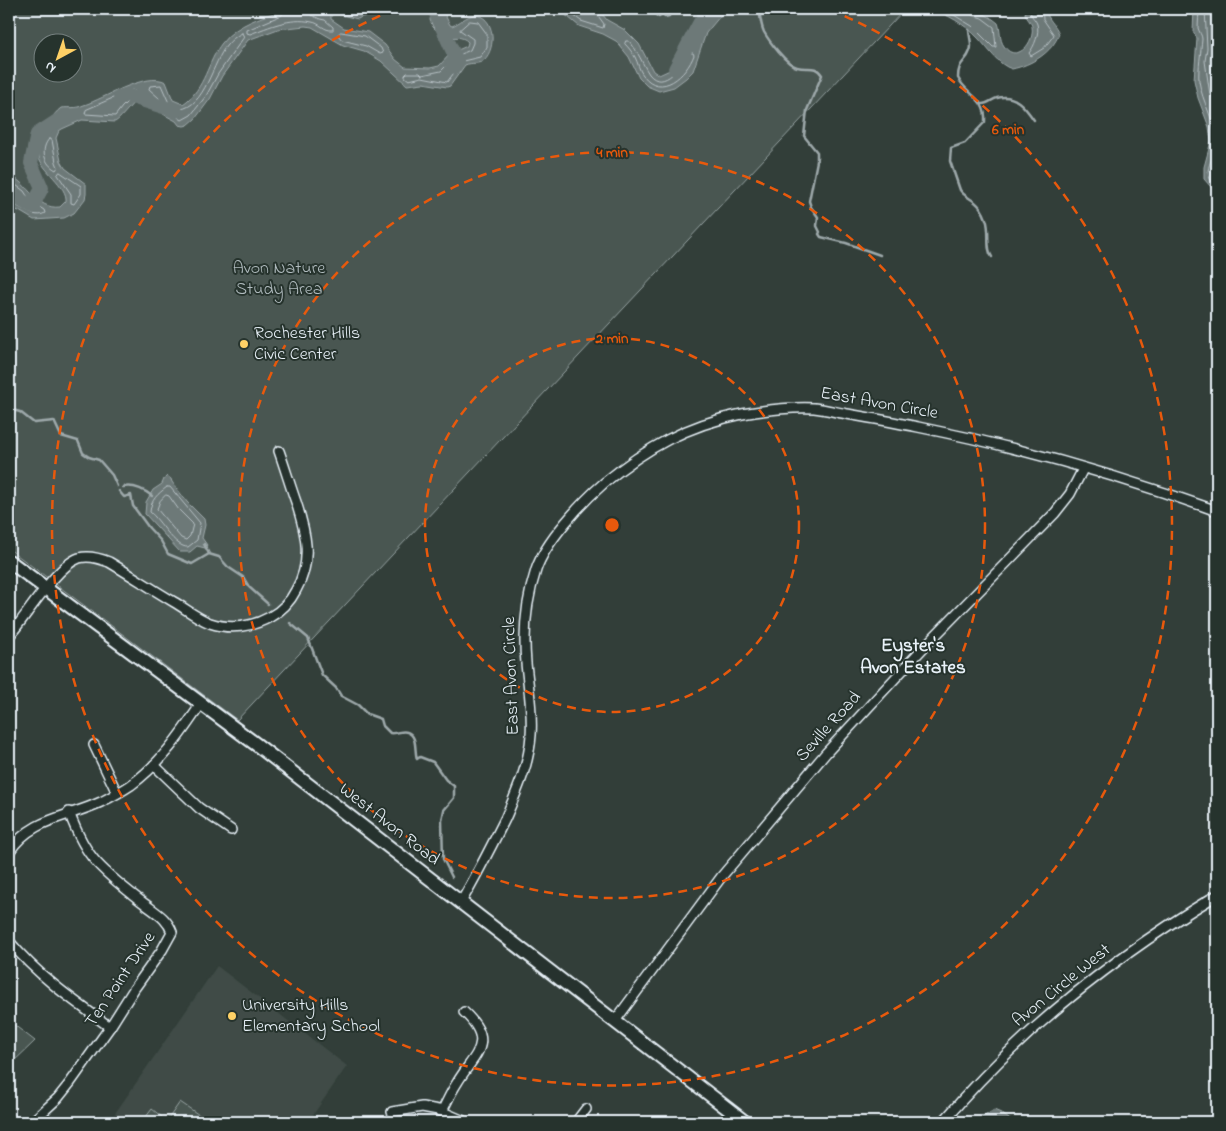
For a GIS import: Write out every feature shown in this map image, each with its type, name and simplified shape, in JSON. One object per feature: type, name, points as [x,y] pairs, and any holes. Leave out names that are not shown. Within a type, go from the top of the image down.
[{"type":"street","name":"East Avon Circle","points":[[461,902],[479,872],[517,792],[529,754],[532,715],[525,662],[524,620],[528,594],[537,565],[556,536],[590,496],[625,466],[653,447],[686,431],[716,420],[756,412],[815,408],[958,435],[1083,468]]},
{"type":"street","points":[[9,636],[60,571],[70,562],[80,558],[93,557],[109,562],[191,613],[212,623],[238,626],[259,622],[273,615],[285,606],[297,589],[306,568],[307,551],[303,524],[279,451]]},
{"type":"street","points":[[1083,468],[1217,511]]},
{"type":"street","name":"Seville Road","points":[[615,1021],[722,876],[767,822],[842,735],[924,647],[1055,513],[1070,494],[1083,468]]},
{"type":"street","name":"West Avon Road","points":[[9,561],[461,902],[741,1121]]},
{"type":"street","points":[[9,852],[20,838],[38,825],[100,802],[130,785],[154,765],[173,744],[201,704]]},
{"type":"street","points":[[94,745],[117,792]]},
{"type":"street","points":[[154,765],[199,808],[231,830]]},
{"type":"street","name":"Ten Point Drive","points":[[32,1122],[58,1098],[110,1027],[172,932],[169,924],[162,917],[99,865],[90,855],[77,832],[69,812]]},
{"type":"street","name":"Avon Circle West","points":[[943,1122],[971,1089],[1022,1039],[1064,1002],[1144,941],[1217,894]]},
{"type":"street","points":[[9,941],[40,973],[66,995],[110,1027]]},
{"type":"street","points":[[442,1111],[457,1083],[476,1057],[481,1045],[475,1022],[464,1012]]},
{"type":"street","points":[[392,1112],[422,1107],[442,1111],[466,1122]]},
{"type":"street","points":[[576,1122],[586,1109]]},
{"type":"shaded area","name":"University Hills Elementary School","points":[[217,966],[347,1066],[308,1122],[109,1122]]},
{"type":"green space","name":"Avon Nature Study Area","points":[[9,9],[905,9],[237,720],[9,549]]},
{"type":"green space","points":[[9,1021],[35,1041],[9,1066]]},
{"type":"green space","points":[[180,1102],[205,1119],[202,1122],[166,1122]]},
{"type":"green space","points":[[152,1109],[162,1117],[158,1122],[142,1122]]},
{"type":"water","points":[[286,9],[307,9],[322,15],[327,9],[355,11],[363,16],[358,19],[337,14],[331,15],[331,19],[344,28],[368,32],[385,45],[395,59],[405,67],[430,68],[439,66],[451,53],[467,46],[468,42],[463,38],[444,38],[433,27],[430,20],[432,9],[447,9],[445,15],[452,26],[471,16],[481,16],[490,26],[492,33],[491,48],[482,62],[465,65],[450,86],[423,83],[407,85],[381,61],[364,51],[343,45],[312,27],[278,29],[248,40],[222,76],[210,99],[188,125],[179,125],[176,121],[163,114],[153,99],[143,94],[115,122],[82,120],[59,131],[56,138],[61,161],[65,168],[86,184],[85,199],[74,213],[64,218],[34,220],[19,211],[9,208],[9,175],[45,204],[52,207],[60,207],[66,201],[63,189],[44,166],[39,156],[39,148],[48,125],[61,108],[81,106],[125,87],[148,80],[166,82],[173,100],[183,104],[197,90],[217,50],[228,36],[251,22]]},
{"type":"water","points":[[558,9],[598,9],[607,20],[625,30],[639,44],[653,71],[659,75],[672,69],[689,44],[700,9],[726,9],[706,33],[693,71],[674,87],[659,91],[647,86],[639,78],[629,57],[616,41],[603,34],[579,26]]},
{"type":"water","points":[[929,9],[965,9],[990,17],[998,23],[1001,41],[1004,46],[1014,53],[1024,49],[1031,39],[1032,25],[1025,14],[1026,9],[1046,9],[1059,34],[1056,41],[1040,57],[1026,65],[1012,69],[1002,64],[962,24],[942,13]]},
{"type":"water","points":[[1194,9],[1210,9],[1212,48],[1210,61],[1217,105],[1217,194],[1204,179],[1204,167],[1211,141],[1209,127],[1198,98],[1194,80],[1197,38],[1193,31]]},
{"type":"water","points":[[167,476],[187,502],[204,519],[205,525],[202,538],[207,545],[205,548],[197,546],[190,552],[180,552],[145,514],[146,502],[153,490],[162,484]]},
{"type":"water","points":[[994,1110],[1013,1122],[975,1122]]},
{"type":"waterway","points":[[363,16],[370,9]]},
{"type":"waterway","points":[[438,9],[436,14],[457,61],[452,67]]},
{"type":"waterway","points":[[656,15],[659,17],[662,14],[665,17],[669,16],[672,9]]},
{"type":"waterway","points":[[675,69],[700,22],[713,9]]},
{"type":"waterway","points":[[759,9],[764,32],[783,57],[797,67],[814,68],[822,75],[807,110],[804,136],[817,152],[809,201],[818,217],[817,226],[819,234],[821,237],[846,243],[880,255]]},
{"type":"waterway","points":[[969,30],[971,48],[959,68],[958,78],[980,102],[985,114],[985,122],[965,143],[951,148],[950,161],[960,190],[977,204],[984,214],[992,257]]},
{"type":"waterway","points":[[120,97],[126,95],[176,111]]},
{"type":"waterway","points":[[982,104],[1003,97],[1014,99],[1023,106],[1034,120]]},
{"type":"waterway","points":[[9,193],[32,207],[42,188],[31,163],[37,134],[60,119]]},
{"type":"waterway","points":[[9,409],[20,412],[34,423],[54,421],[61,436],[78,441],[83,453],[99,460],[112,475],[117,486]]},
{"type":"waterway","points":[[123,487],[138,488],[152,496]]},
{"type":"waterway","points":[[119,491],[124,497],[131,495],[133,506],[161,541],[168,554],[192,564],[209,554],[219,557],[228,567],[243,577],[249,587],[268,604]]},
{"type":"waterway","points":[[204,544],[209,554]]},
{"type":"waterway","points":[[290,623],[308,638],[322,675],[336,688],[341,696],[358,705],[367,714],[381,719],[383,726],[390,733],[405,732],[410,734],[414,740],[417,759],[420,757],[433,762],[446,780],[454,786],[454,798],[444,810],[442,820],[443,859],[452,877]]},
{"type":"waterway","points":[[1207,1122],[1217,1111]]},
{"type":"place","name":"Rochester Hills Civic Center","points":[[244,344]]},
{"type":"place","name":"University Hills Elementary School","points":[[232,1016]]},
{"type":"district","name":"Eyster's Avon Estates","points":[[913,657]]}]
